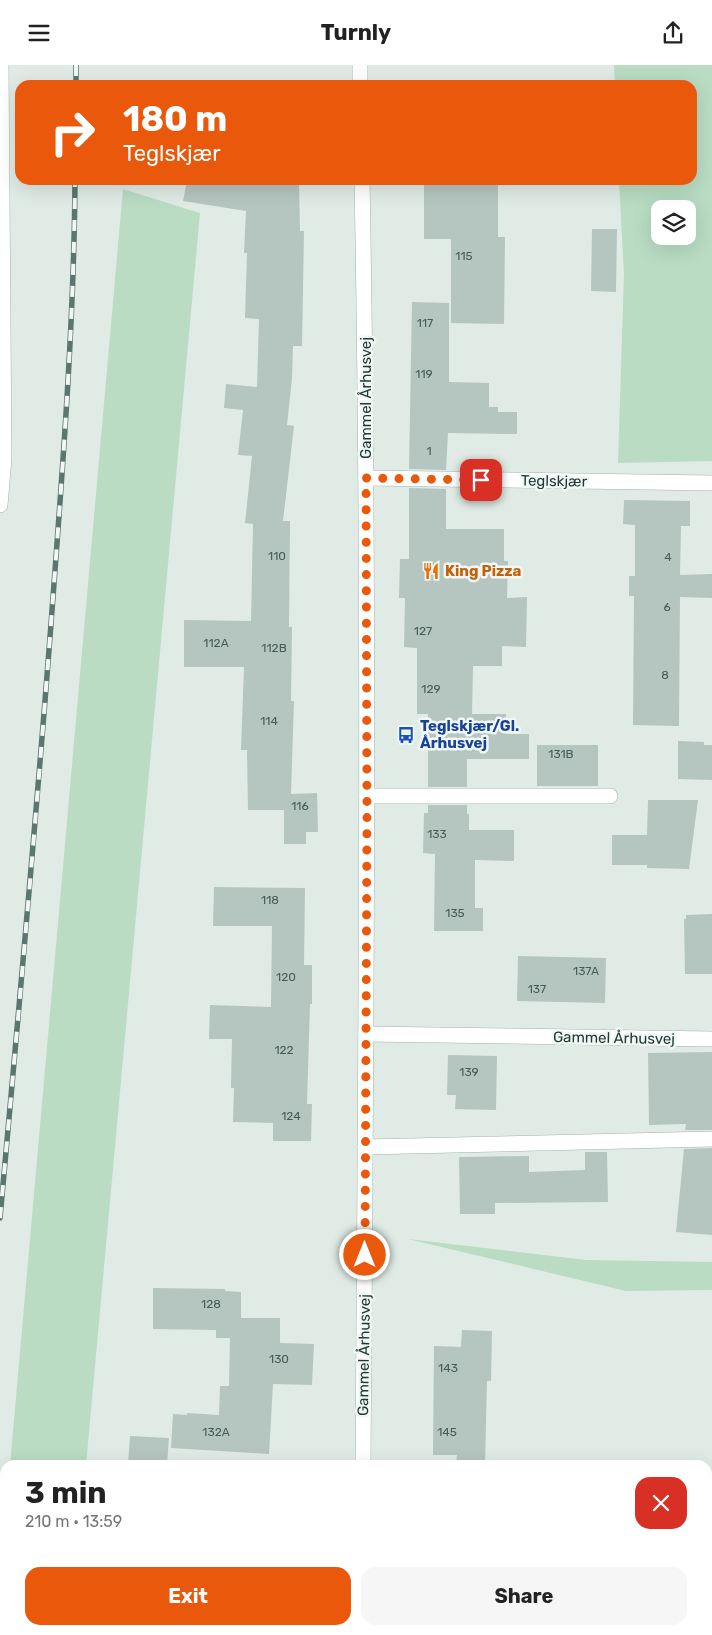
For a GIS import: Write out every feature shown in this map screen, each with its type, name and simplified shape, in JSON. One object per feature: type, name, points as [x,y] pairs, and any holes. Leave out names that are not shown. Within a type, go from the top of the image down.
[{"type":"street","points":[[0,505],[4,458],[1,65]]},
{"type":"street","points":[[360,65],[360,80]]},
{"type":"street","name":"Gammel Århusvej","points":[[362,185],[366,478],[367,796],[363,1460]]},
{"type":"street","name":"Teglskjær","points":[[366,478],[712,483]]},
{"type":"street","points":[[367,796],[610,796]]},
{"type":"street","name":"Gammel Århusvej","points":[[366,1034],[712,1039]]},
{"type":"street","points":[[365,1147],[712,1139]]},
{"type":"green space","points":[[614,65],[712,65],[712,461],[618,463],[624,274],[619,185],[697,185],[697,80],[615,80]]},
{"type":"green space","points":[[123,189],[200,213],[86,1460],[10,1460]]},
{"type":"green space","points":[[408,1239],[586,1260],[712,1262],[712,1290],[626,1291]]},
{"type":"building","points":[[186,185],[299,185],[300,231],[304,231],[302,346],[293,346],[287,425],[294,426],[283,521],[290,521],[289,627],[292,627],[291,701],[294,701],[291,794],[317,793],[318,832],[306,832],[306,844],[284,844],[284,810],[248,810],[247,750],[241,750],[244,667],[184,667],[184,620],[251,621],[253,524],[245,523],[252,456],[238,455],[243,410],[224,408],[226,384],[257,387],[259,319],[245,318],[247,253],[244,253],[246,211],[183,201]]},
{"type":"building","points":[[424,185],[498,185],[498,237],[505,237],[504,324],[451,323],[451,239],[424,239]]},
{"type":"building","points":[[592,229],[617,229],[616,292],[591,291]]},
{"type":"building","points":[[412,302],[449,303],[449,382],[489,383],[489,407],[498,407],[498,412],[517,412],[517,434],[448,433],[446,470],[409,469]]},
{"type":"building","points":[[409,488],[446,489],[446,529],[504,529],[504,561],[508,561],[507,598],[527,597],[526,647],[502,646],[502,666],[473,666],[472,714],[506,714],[506,734],[529,734],[529,759],[467,759],[467,787],[428,787],[428,714],[417,714],[417,648],[404,647],[405,598],[399,598],[400,559],[409,559]]},
{"type":"building","points":[[624,500],[690,501],[690,526],[681,526],[680,575],[712,574],[712,598],[680,597],[679,726],[633,725],[634,596],[629,596],[629,576],[635,576],[635,525],[623,524]]},
{"type":"building","points":[[678,741],[704,742],[704,745],[712,745],[712,780],[678,779]]},
{"type":"building","points":[[537,745],[598,745],[598,786],[537,786]]},
{"type":"building","points":[[648,800],[698,800],[689,869],[647,868],[647,865],[612,865],[612,835],[647,835]]},
{"type":"building","points":[[428,805],[467,805],[469,830],[514,830],[514,861],[475,860],[475,908],[483,908],[483,931],[434,931],[435,854],[423,853],[424,813],[428,813]]},
{"type":"building","points":[[214,887],[305,888],[304,965],[312,965],[307,1104],[312,1104],[311,1141],[273,1141],[273,1123],[233,1122],[234,1088],[231,1088],[232,1039],[209,1039],[210,1005],[271,1007],[272,926],[213,926]]},
{"type":"building","points":[[712,914],[712,974],[685,974],[684,919],[686,919],[686,915]]},
{"type":"building","points":[[518,956],[606,958],[605,1003],[517,1001]]},
{"type":"building","points":[[712,1052],[712,1130],[685,1130],[686,1124],[649,1125],[648,1053]]},
{"type":"building","points":[[448,1055],[497,1056],[496,1110],[455,1109],[456,1095],[447,1095]]},
{"type":"building","points":[[712,1148],[712,1235],[676,1232],[684,1149]]},
{"type":"building","points":[[585,1152],[607,1152],[608,1202],[495,1203],[495,1214],[460,1214],[459,1157],[529,1156],[529,1172],[585,1170]]},
{"type":"building","points":[[153,1288],[225,1289],[225,1291],[241,1292],[241,1318],[280,1318],[280,1343],[314,1344],[312,1385],[273,1384],[269,1454],[171,1448],[173,1414],[219,1415],[220,1386],[229,1386],[230,1338],[216,1338],[216,1330],[153,1329]]},
{"type":"building","points":[[462,1330],[492,1331],[491,1381],[487,1381],[485,1460],[456,1460],[457,1455],[433,1455],[434,1346],[461,1347]]},
{"type":"building","points":[[130,1436],[169,1438],[167,1460],[128,1460]]},
{"type":"railway","points":[[76,65],[76,80]]},
{"type":"railway","points":[[0,1218],[33,847],[59,513],[70,347],[75,185]]},
{"type":"place","name":"King Pizza","points":[[431,571]]},
{"type":"place","name":"Teglskjær/Gl. Århusvej","points":[[406,735]]},
{"type":"route","points":[[365,1255],[366,478],[481,480]]}]
